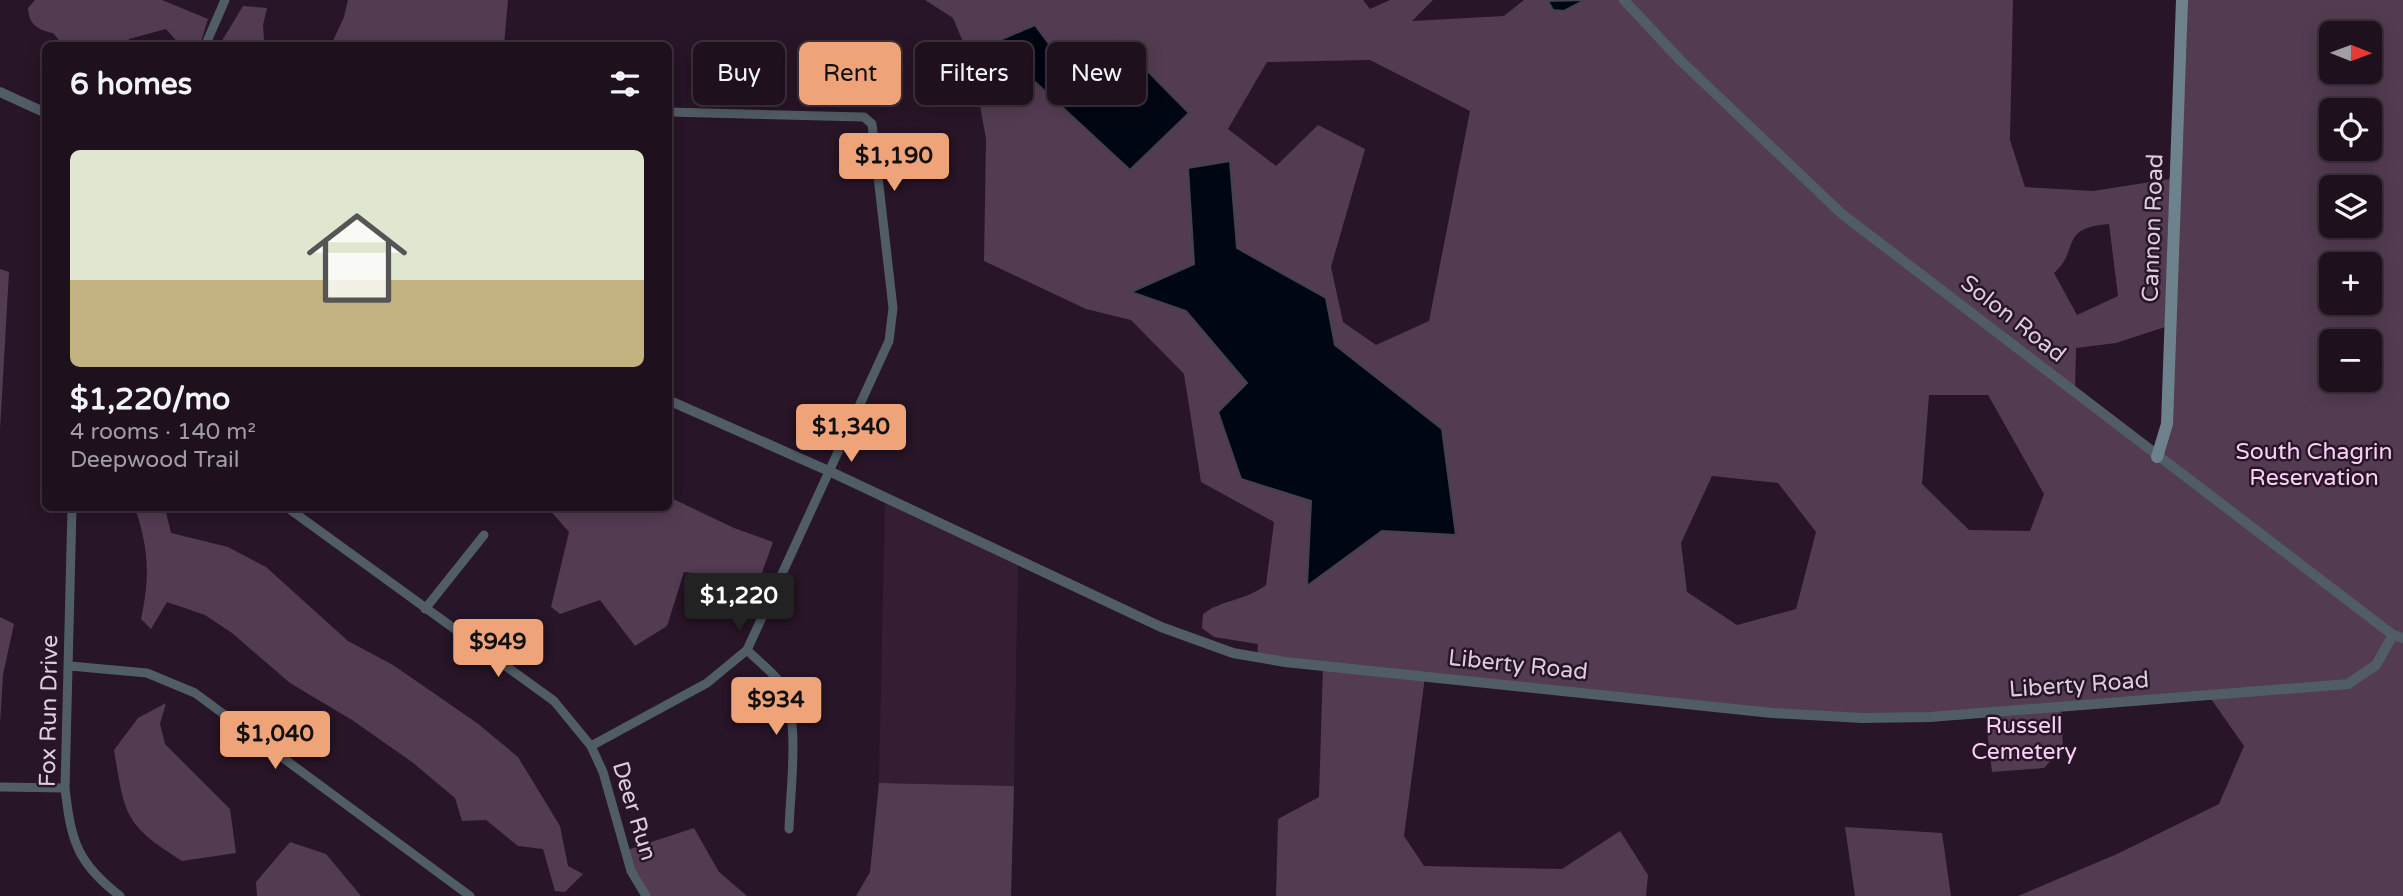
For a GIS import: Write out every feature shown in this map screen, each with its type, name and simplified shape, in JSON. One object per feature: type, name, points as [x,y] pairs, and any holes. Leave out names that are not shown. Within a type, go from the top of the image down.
[{"type":"main road","name":"Cannon Road","points":[[2157,457],[2167,424],[2182,0]]},
{"type":"street","points":[[207,42],[225,0]]},
{"type":"street","name":"Solon Road","points":[[1624,0],[1673,53],[1842,214],[2157,457],[2398,637]]},
{"type":"street","points":[[0,92],[42,111]]},
{"type":"street","points":[[592,746],[707,683],[747,650],[831,472],[889,341],[892,326],[893,308],[872,124],[864,117],[672,112]]},
{"type":"street","name":"Liberty Road","points":[[672,402],[831,472],[1161,627],[1233,653],[1285,662],[1772,713],[1862,718],[1930,718],[2348,684],[2376,666],[2398,637]]},
{"type":"street","name":"Fox Run Drive","points":[[72,511],[65,788],[69,826],[78,853],[88,869],[120,896]]},
{"type":"street","name":"Deer Run","points":[[292,511],[554,701],[592,746],[611,797],[620,839],[631,870],[646,896]]},
{"type":"street","points":[[425,609],[484,535]]},
{"type":"street","points":[[747,650],[780,682],[788,699],[792,718],[789,828]]},
{"type":"street","points":[[69,667],[147,673],[195,693],[470,896]]},
{"type":"street","points":[[0,787],[65,788]]},
{"type":"shaded area","points":[[1585,0],[1564,11],[1553,10],[1548,1]]},
{"type":"shaded area","points":[[1035,25],[1048,42],[1047,93],[1033,80],[1033,42],[995,42]]},
{"type":"shaded area","points":[[1146,69],[1189,113],[1130,170],[1060,105],[1146,105]]},
{"type":"shaded area","points":[[1230,161],[1237,248],[1326,298],[1335,345],[1442,429],[1456,535],[1382,531],[1307,586],[1311,501],[1241,479],[1218,412],[1247,383],[1186,311],[1131,292],[1194,264],[1188,168]]},
{"type":"shaded area","points":[[885,499],[1018,561],[1014,786],[879,783]]},
{"type":"green space","points":[[35,0],[162,0],[208,19],[201,42],[177,42],[166,29],[129,39],[128,42],[60,42],[53,33],[32,23],[28,8]]},
{"type":"green space","points":[[348,0],[508,0],[504,42],[332,42],[344,17]]},
{"type":"green space","points":[[925,0],[1363,0],[1370,9],[1390,0],[1433,0],[1412,21],[1504,16],[1524,0],[2013,0],[2010,140],[2025,187],[2093,191],[2170,179],[2165,327],[2116,343],[2076,348],[2075,394],[2157,456],[2167,423],[2182,0],[2403,0],[2403,896],[2018,896],[2117,854],[2219,804],[2244,746],[2209,696],[2061,708],[2063,748],[2044,768],[1992,772],[1985,714],[1862,718],[1425,677],[1404,836],[1424,866],[1562,869],[1620,831],[1648,875],[1646,896],[1276,896],[1278,819],[1319,797],[1323,666],[1257,657],[1258,644],[1214,637],[1202,628],[1203,614],[1266,585],[1274,522],[1201,482],[1184,374],[1131,320],[1086,309],[984,261],[986,139],[980,105],[1033,105],[1033,42],[963,42],[953,18]],"holes":[[[1047,42],[1146,42],[1146,69],[1189,113],[1130,170],[1089,105],[1047,105]],[[1370,60],[1470,111],[1429,321],[1376,345],[1343,322],[1331,267],[1365,149],[1318,125],[1276,166],[1228,129],[1267,62]],[[1188,168],[1237,248],[1325,298],[1335,345],[1442,429],[1456,535],[1382,531],[1308,585],[1311,501],[1248,384],[1186,311],[1132,292],[1194,264]],[[2109,224],[2118,296],[2077,315],[2054,273],[2067,256],[2076,235],[2093,226]],[[1929,395],[1988,395],[2044,494],[2030,531],[1969,530],[1922,484]],[[1712,476],[1778,483],[1816,532],[1796,609],[1737,625],[1687,592],[1681,543]]]},
{"type":"green space","points":[[243,6],[267,8],[263,25],[264,40],[268,42],[223,42]]},
{"type":"green space","points":[[0,269],[9,272],[0,430]]},
{"type":"green space","points":[[672,498],[734,528],[773,542],[753,598],[722,577],[684,572],[667,626],[635,646],[600,600],[560,614],[551,607],[569,532],[551,511],[672,511]]},
{"type":"green space","points":[[136,511],[166,511],[171,533],[228,547],[266,567],[348,641],[393,665],[477,723],[518,757],[560,826],[568,866],[583,874],[565,892],[555,891],[543,849],[518,846],[486,820],[462,821],[455,798],[412,762],[352,720],[290,683],[232,633],[205,615],[167,602],[151,629],[141,619],[147,563]]},
{"type":"green space","points":[[0,617],[14,624],[3,675],[0,724]]},
{"type":"green space","points":[[166,703],[160,724],[165,744],[230,809],[236,853],[182,861],[148,837],[130,816],[121,790],[114,750],[138,718]]},
{"type":"green space","points":[[879,783],[1014,786],[1011,896],[856,896],[870,872]]},
{"type":"green space","points":[[1845,827],[1942,833],[1951,896],[1855,896]]},
{"type":"green space","points":[[694,828],[719,872],[747,896],[646,896],[624,851]]},
{"type":"green space","points":[[290,842],[326,854],[361,896],[257,896],[256,882]]},
{"type":"park label","name":"South Chagrin Reservation","points":[[2314,465]]},
{"type":"park label","name":"Russell Cemetery","points":[[2024,739]]}]
